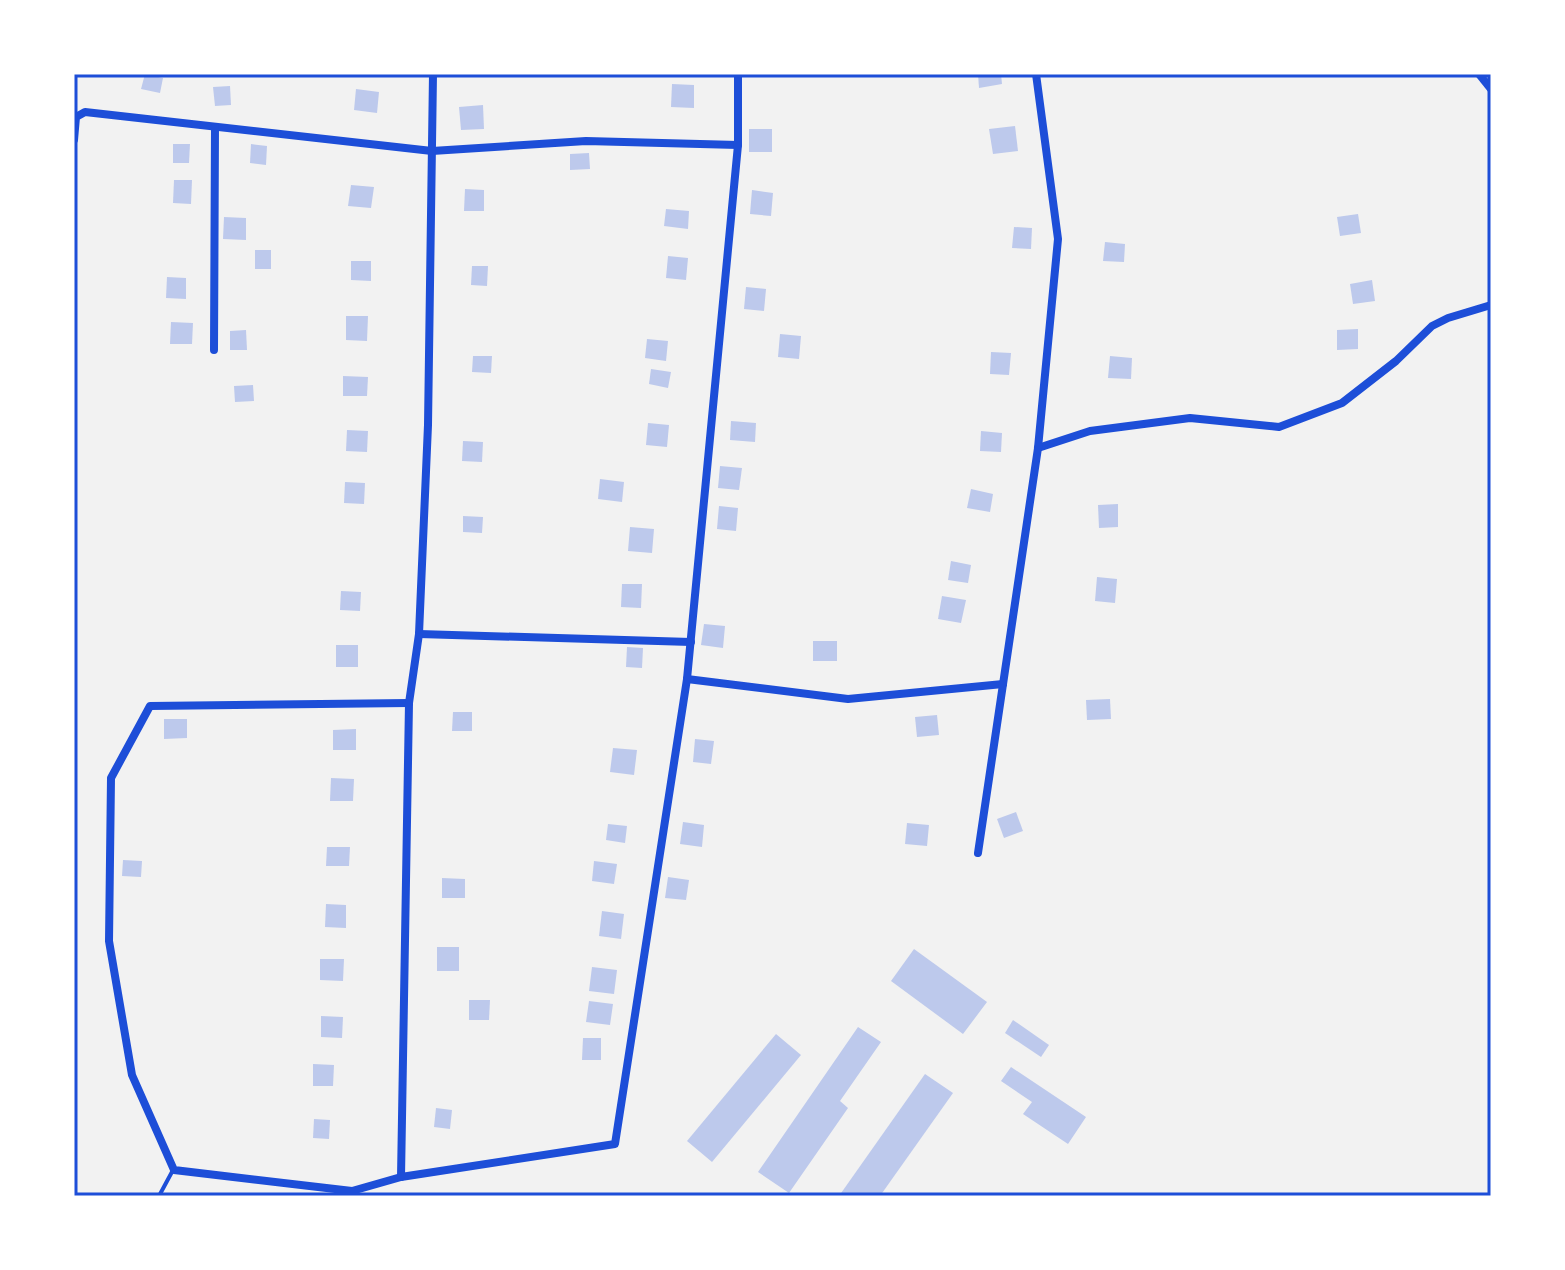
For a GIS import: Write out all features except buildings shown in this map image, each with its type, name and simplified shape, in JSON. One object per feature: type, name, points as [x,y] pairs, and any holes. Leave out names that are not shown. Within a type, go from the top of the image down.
[{"type":"street","points":[[401,1177],[409,703],[419,634],[428,425],[433,74]]},
{"type":"street","points":[[409,703],[150,706],[111,778],[109,941],[132,1075],[174,1170],[349,1193],[401,1177],[615,1144],[687,679],[738,145],[738,74]]},
{"type":"street","points":[[978,853],[1038,448],[1058,239],[1036,74]]},
{"type":"street","points":[[1479,74],[1491,89]]},
{"type":"street","points":[[74,140],[76,117],[85,112],[432,151],[586,141],[738,145]]},
{"type":"street","points":[[214,350],[215,127]]},
{"type":"street","points":[[1038,448],[1090,431],[1190,418],[1279,427],[1342,403],[1396,361],[1432,326],[1491,305]]},
{"type":"street","points":[[419,634],[691,642]]},
{"type":"street","points":[[687,679],[848,699],[1003,684]]},
{"type":"lane","points":[[159,1196],[174,1170]]}]
